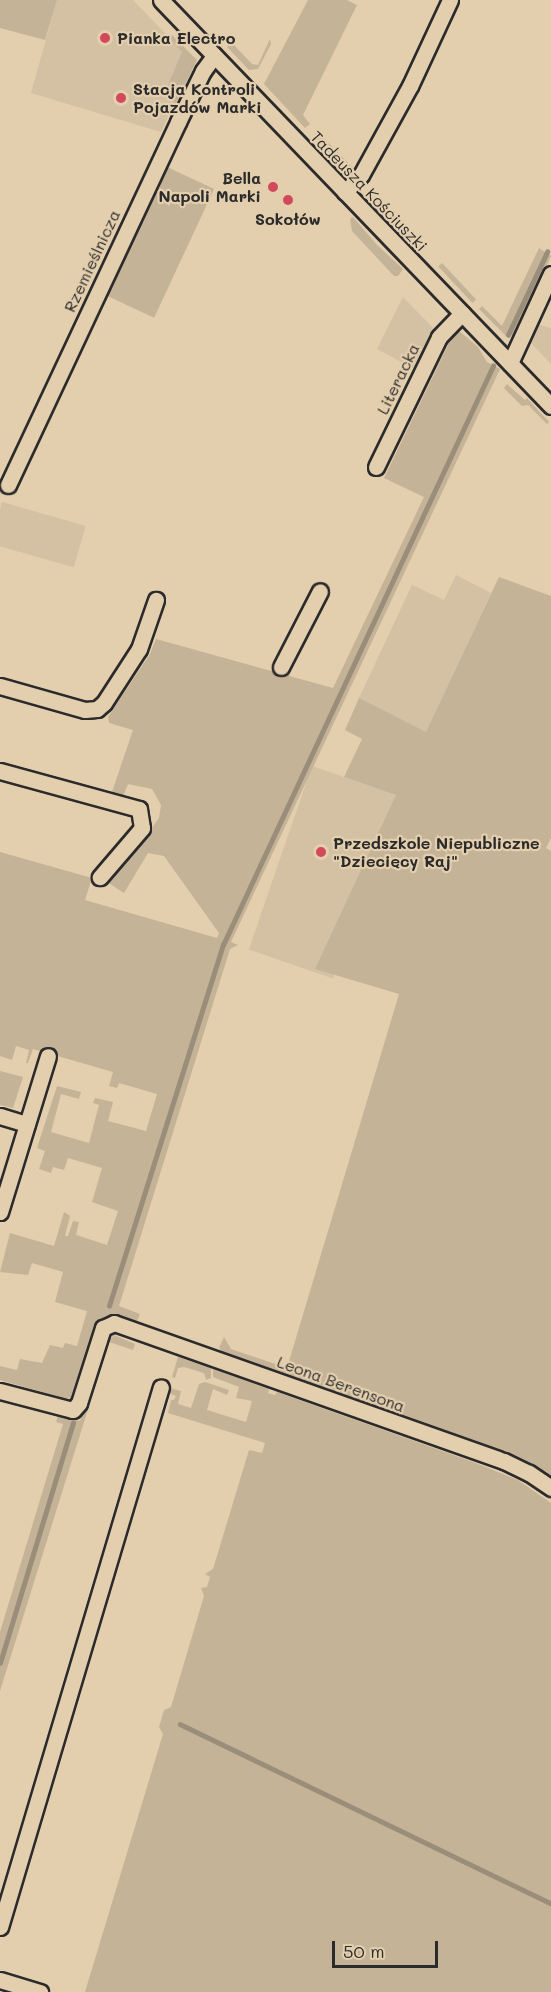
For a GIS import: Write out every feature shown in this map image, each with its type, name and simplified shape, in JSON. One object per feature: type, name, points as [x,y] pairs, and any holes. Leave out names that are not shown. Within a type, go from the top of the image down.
[{"type":"street","name":"Tadeusza Kościuszki","points":[[161,0],[551,406]]},
{"type":"street","points":[[345,192],[366,165],[410,86],[450,0]]},
{"type":"street","name":"Rzemieślnicza","points":[[9,485],[153,175],[203,71],[214,56]]},
{"type":"street","points":[[510,363],[551,274]]},
{"type":"street","name":"Literacka","points":[[376,467],[439,337],[462,313]]},
{"type":"street","points":[[281,667],[320,591]]},
{"type":"street","points":[[0,686],[85,710],[97,710],[139,649],[156,600]]},
{"type":"street","points":[[0,771],[139,809],[144,822],[142,828],[100,877]]},
{"type":"street","points":[[0,1212],[48,1056]]},
{"type":"street","points":[[0,1116],[27,1124]]},
{"type":"street","name":"Leona Berensona","points":[[0,1391],[73,1410],[79,1403],[103,1328],[114,1323],[504,1461],[529,1473],[551,1488]]},
{"type":"street","points":[[0,1928],[161,1387]]},
{"type":"street","points":[[0,1980],[40,1992]]},
{"type":"shaded area","points":[[0,0],[57,0],[45,40],[0,28]]},
{"type":"shaded area","points":[[57,0],[133,0],[183,52],[167,87],[174,103],[161,132],[31,93]]},
{"type":"shaded area","points":[[308,0],[347,0],[357,5],[303,115],[310,124],[305,128],[264,84]]},
{"type":"shaded area","points":[[172,35],[197,60],[173,109],[174,103],[167,87],[182,52],[168,37]]},
{"type":"shaded area","points":[[270,39],[271,44],[258,69],[249,70],[227,47],[232,43],[252,64],[258,65]]},
{"type":"shaded area","points":[[318,132],[356,171],[353,175],[313,137]]},
{"type":"shaded area","points":[[167,167],[214,189],[154,318],[107,296]]},
{"type":"shaded area","points":[[353,217],[377,245],[403,269],[398,276],[394,276],[352,231],[350,219]]},
{"type":"shaded area","points":[[539,248],[551,256],[515,337],[512,335],[508,338],[479,309],[482,306],[502,326]]},
{"type":"shaded area","points":[[442,263],[476,300],[472,303],[438,266]]},
{"type":"shaded area","points":[[403,297],[433,328],[413,368],[377,349]]},
{"type":"shaded area","points":[[537,324],[551,328],[551,364],[531,343]]},
{"type":"shaded area","points":[[459,331],[478,347],[487,362],[500,369],[231,942],[238,945],[230,949],[119,1306],[140,1314],[136,1324],[111,1316],[96,1322],[72,1397],[66,1399],[0,1380],[0,1366],[17,1370],[20,1359],[42,1363],[50,1345],[63,1348],[65,1343],[77,1346],[87,1311],[55,1302],[63,1272],[32,1263],[28,1275],[0,1272],[10,1233],[54,1246],[64,1212],[70,1216],[65,1236],[68,1236],[73,1221],[79,1222],[76,1235],[107,1245],[118,1211],[92,1202],[102,1168],[68,1158],[64,1170],[53,1167],[51,1173],[39,1169],[45,1151],[37,1148],[57,1086],[81,1092],[79,1099],[61,1094],[51,1132],[89,1143],[99,1105],[93,1103],[95,1098],[113,1102],[108,1121],[146,1131],[157,1094],[119,1083],[117,1088],[109,1086],[113,1072],[33,1049],[28,1063],[26,1063],[29,1050],[16,1046],[12,1060],[0,1056],[0,852],[92,878],[85,900],[217,938],[219,933],[164,856],[148,853],[124,893],[107,882],[116,867],[145,837],[159,818],[161,805],[152,789],[128,784],[122,799],[111,795],[133,730],[109,723],[108,717],[150,654],[156,639],[333,688],[424,497],[384,478],[448,345],[443,340],[451,332],[455,334]]},
{"type":"shaded area","points":[[507,384],[525,400],[527,398],[549,422],[547,424],[528,405],[522,406],[504,388]]},
{"type":"shaded area","points":[[2,502],[86,526],[74,567],[0,546]]},
{"type":"shaded area","points":[[456,575],[491,593],[426,733],[359,698],[412,585],[444,600]]},
{"type":"shaded area","points":[[499,577],[551,596],[551,838],[546,848],[551,851],[551,1480],[514,1458],[225,1355],[219,1348],[224,1337],[231,1349],[287,1368],[399,994],[315,969],[396,795],[344,777],[362,739],[345,730],[359,698],[426,732]]},
{"type":"shaded area","name":"Przedszkole Niepubliczne \"Dziecięcy Raj\"","points":[[312,766],[396,795],[333,978],[249,949]]},
{"type":"shaded area","points":[[0,1071],[23,1077],[13,1108],[0,1105]]},
{"type":"shaded area","points":[[114,1335],[135,1344],[133,1350],[109,1342],[0,1691],[0,1632],[63,1424],[56,1422],[58,1415],[80,1421],[107,1343]]},
{"type":"shaded area","points":[[178,1357],[211,1368],[211,1378],[206,1380],[204,1373],[184,1367],[178,1368],[175,1378],[172,1377]]},
{"type":"shaded area","points":[[213,1369],[269,1389],[268,1393],[275,1395],[277,1392],[473,1462],[518,1480],[551,1503],[551,1992],[85,1992],[163,1734],[159,1727],[164,1710],[171,1707],[204,1596],[201,1588],[207,1587],[210,1577],[205,1574],[213,1569],[249,1450],[262,1453],[265,1443],[168,1413],[171,1400],[174,1400],[176,1396],[169,1393],[171,1385],[173,1389],[181,1391],[178,1404],[191,1408],[199,1384],[205,1382],[229,1390],[227,1395],[213,1389],[207,1410],[246,1422],[252,1401],[236,1398],[239,1387],[213,1377]]},
{"type":"waterway","points":[[508,335],[547,252]]},
{"type":"waterway","points":[[109,1306],[223,945],[493,366]]},
{"type":"waterway","points":[[0,1663],[73,1423]]},
{"type":"waterway","points":[[180,1724],[551,1903]]},
{"type":"place","name":"Pianka Electro","points":[[105,38]]},
{"type":"place","name":"Stacja Kontroli Pojazdów Marki","points":[[121,98]]},
{"type":"place","name":"Bella Napoli Marki","points":[[273,187]]},
{"type":"place","name":"Sokołów","points":[[288,200]]},
{"type":"place","name":"Przedszkole Niepubliczne \"Dziecięcy Raj\"","points":[[321,852]]}]
